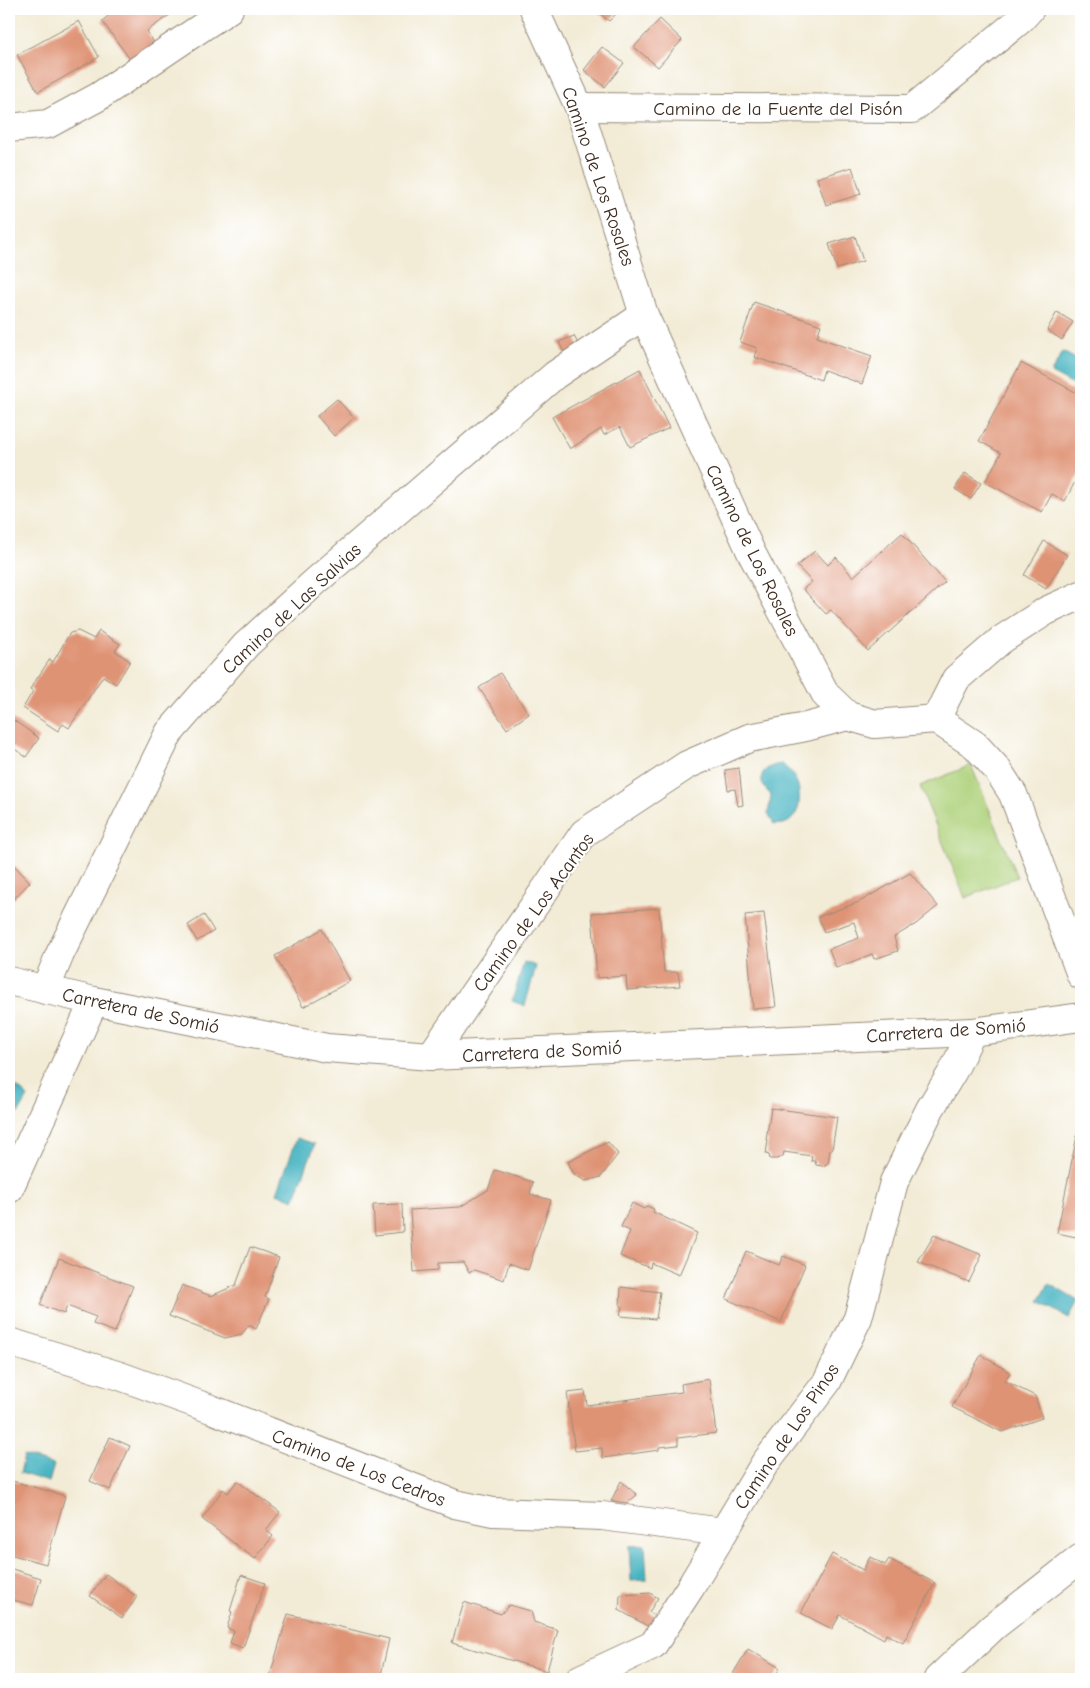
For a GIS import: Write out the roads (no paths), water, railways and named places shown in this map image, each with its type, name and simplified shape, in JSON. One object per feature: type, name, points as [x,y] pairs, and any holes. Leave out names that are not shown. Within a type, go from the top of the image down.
[{"type":"street","points":[[9,128],[48,124],[98,97],[228,9]]},
{"type":"street","name":"Camino de Los Rosales","points":[[534,9],[579,107],[644,315],[751,552],[826,694],[848,716],[875,724],[936,719]]},
{"type":"street","name":"Camino de la Fuente del Pisón","points":[[579,107],[912,109],[1020,20],[1030,9]]},
{"type":"street","name":"Camino de Las Salvias","points":[[45,990],[60,954],[169,733],[246,645],[316,581],[555,375],[644,315]]},
{"type":"street","points":[[1081,595],[1046,611],[1001,640],[956,679],[936,719],[975,745],[997,769],[1013,794],[1081,975]]},
{"type":"street","name":"Camino de Los Acantos","points":[[431,1056],[584,833],[687,766],[749,738],[806,727],[848,716]]},
{"type":"street","name":"Carretera de Somió","points":[[9,981],[94,1001],[327,1048],[431,1056],[972,1032],[1081,1017]]},
{"type":"street","points":[[9,1188],[94,1001]]},
{"type":"street","name":"Camino de Los Pinos","points":[[580,1679],[653,1645],[690,1588],[765,1463],[827,1382],[858,1318],[894,1182],[930,1109],[954,1070],[972,1032]]},
{"type":"street","name":"Camino de Los Cedros","points":[[9,1342],[120,1376],[455,1504],[493,1512],[602,1516],[723,1532]]},
{"type":"street","points":[[938,1679],[993,1627],[1081,1558]]},
{"type":"water","points":[[1063,352],[1081,362],[1081,389],[1051,373]]},
{"type":"water","points":[[782,764],[797,783],[799,788],[799,806],[791,820],[783,824],[774,824],[768,814],[771,795],[761,779],[762,775],[769,768]]},
{"type":"water","points":[[524,962],[536,966],[525,1006],[512,1001]]},
{"type":"water","points":[[17,1087],[28,1097],[20,1111],[9,1123],[9,1093]]},
{"type":"water","points":[[297,1138],[315,1144],[294,1200],[277,1193]]},
{"type":"water","points":[[1049,1284],[1078,1301],[1069,1318],[1039,1301]]},
{"type":"water","points":[[24,1456],[54,1465],[49,1482],[20,1473]]},
{"type":"water","points":[[645,1545],[647,1580],[631,1581],[629,1546]]}]
